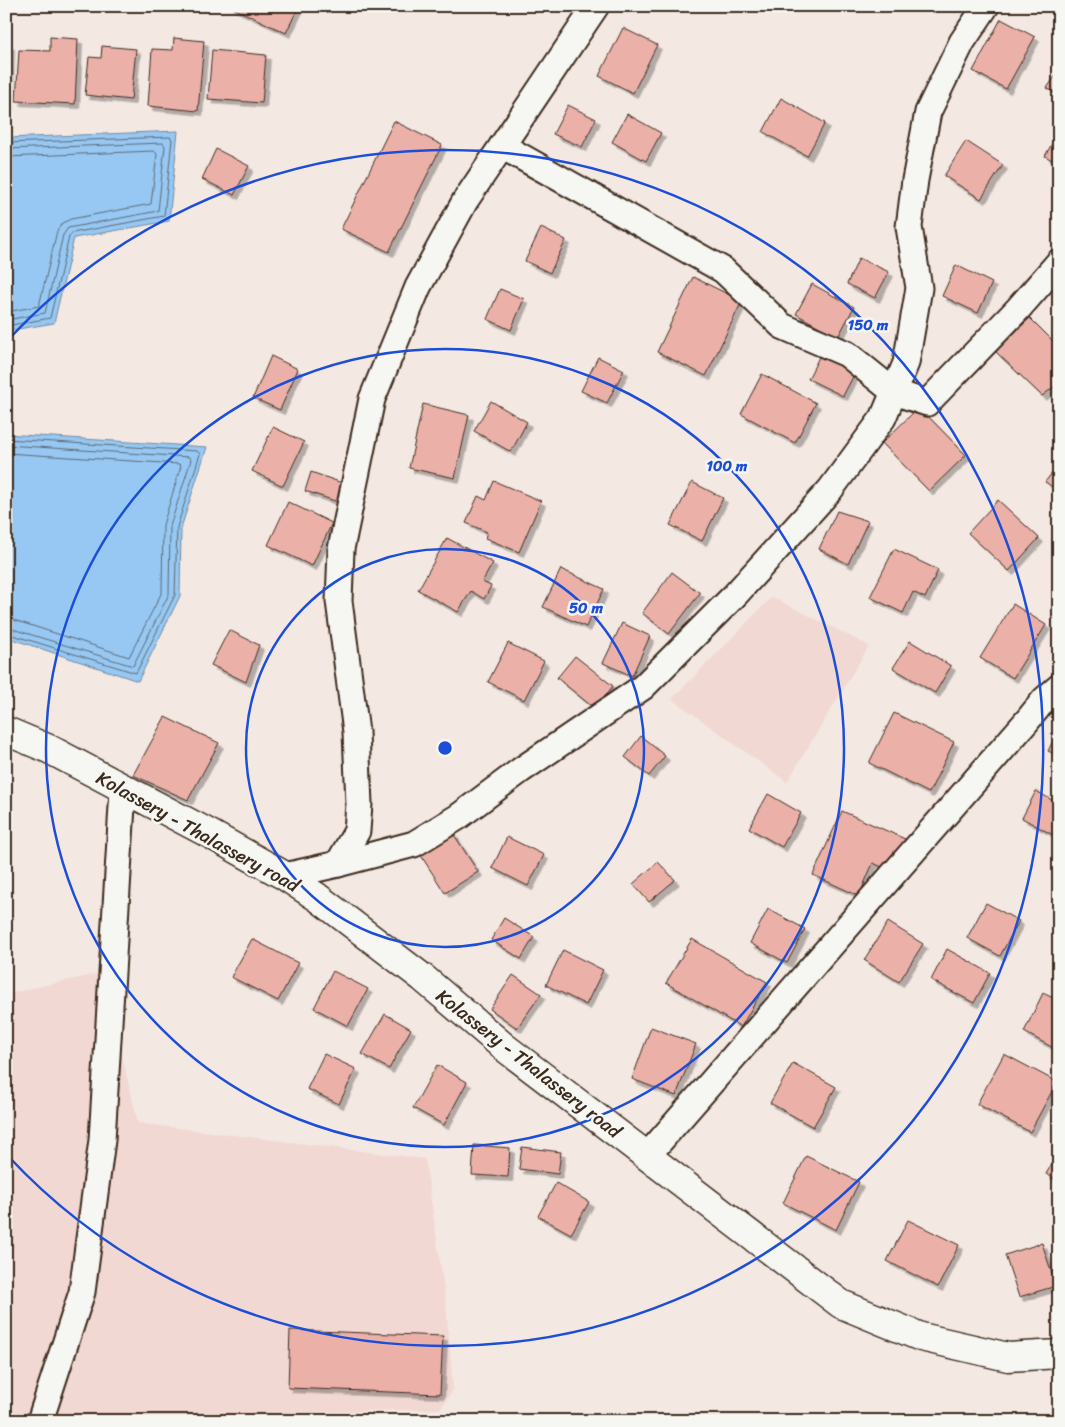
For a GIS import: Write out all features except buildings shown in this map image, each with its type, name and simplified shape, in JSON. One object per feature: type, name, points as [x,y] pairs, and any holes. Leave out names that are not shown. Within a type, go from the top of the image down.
[{"type":"main road","name":"Kolassery - Thalassery road","points":[[6,731],[49,749],[124,788],[284,876],[317,897],[423,978],[504,1047],[841,1304],[921,1337],[1008,1357],[1059,1354]]},
{"type":"street","points":[[338,864],[357,831],[359,804],[356,732],[340,601],[341,549],[372,399],[418,287],[465,201],[596,6]]},
{"type":"street","points":[[284,876],[414,844],[458,816],[521,770],[643,687],[735,595],[830,490],[883,418],[906,363],[919,288],[909,227],[915,180],[928,112],[962,42],[986,6]]},
{"type":"street","points":[[502,146],[723,270],[782,326],[847,354],[894,392],[927,403],[1018,309],[1059,262]]},
{"type":"street","points":[[647,1156],[1044,700],[1059,687]]},
{"type":"street","points":[[40,1421],[82,1292],[102,1140],[124,788]]},
{"type":"shaded area","points":[[772,597],[869,646],[787,782],[672,699]]},
{"type":"shaded area","points":[[102,973],[138,1123],[425,1159],[446,1303],[453,1390],[440,1409],[256,1414],[253,1421],[6,1421],[6,994]]},
{"type":"water","points":[[178,131],[169,221],[74,238],[54,323],[6,331],[6,138]]},
{"type":"water","points":[[6,434],[207,447],[181,528],[180,596],[138,681],[6,637]]}]
